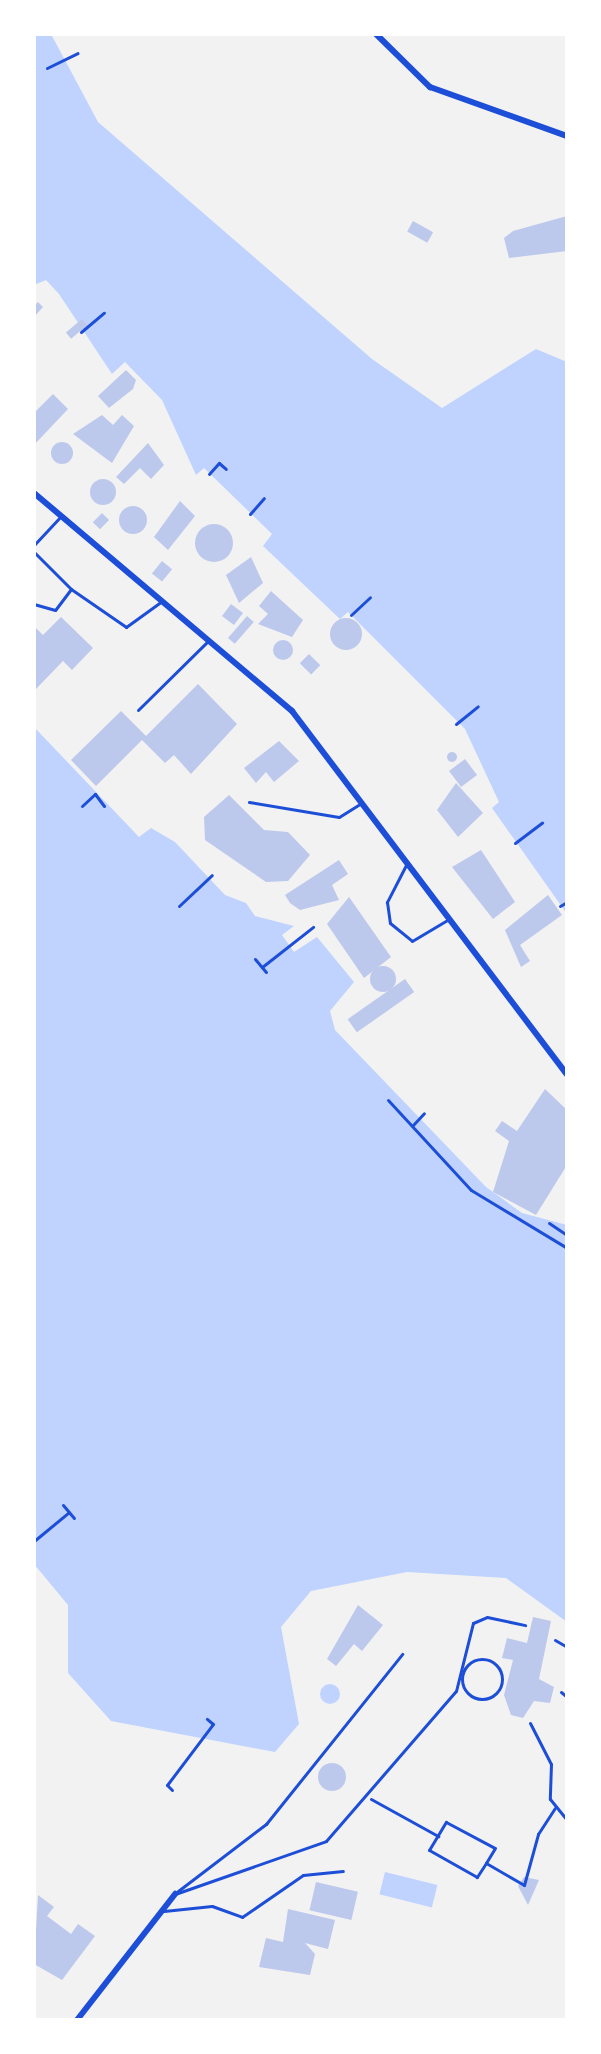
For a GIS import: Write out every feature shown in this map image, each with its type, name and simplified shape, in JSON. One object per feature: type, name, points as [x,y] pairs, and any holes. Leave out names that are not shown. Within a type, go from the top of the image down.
[{"type":"street","points":[[376,34],[430,87],[567,136]]},
{"type":"street","points":[[34,493],[292,711],[567,1074]]},
{"type":"street","points":[[77,2020],[175,1894]]},
{"type":"lane","points":[[34,545],[61,516]]},
{"type":"lane","points":[[34,552],[71,589],[126,627],[163,600]]},
{"type":"lane","points":[[34,604],[55,610],[71,589]]},
{"type":"lane","points":[[138,710],[210,640]]},
{"type":"lane","points":[[249,802],[339,817],[363,802]]},
{"type":"lane","points":[[409,863],[396,874],[387,902],[390,923],[412,941],[450,919]]},
{"type":"lane","points":[[175,1894],[311,1850],[366,1795],[404,1742],[456,1691],[473,1623],[487,1617],[525,1625]]},
{"type":"lane","points":[[175,1894],[266,1824],[402,1654]]},
{"type":"lane","points":[[485,1659],[500,1671],[501,1685],[493,1695],[475,1698],[462,1684],[462,1671],[485,1659]]},
{"type":"lane","points":[[161,1912],[212,1906],[242,1917],[292,1880],[343,1871]]},
{"type":"path","points":[[47,68],[78,53]]},
{"type":"path","points":[[81,332],[104,313]]},
{"type":"path","points":[[209,474],[219,463],[226,469]]},
{"type":"path","points":[[250,514],[264,498]]},
{"type":"path","points":[[351,615],[370,597]]},
{"type":"path","points":[[456,724],[478,706]]},
{"type":"path","points":[[82,806],[95,794],[104,806]]},
{"type":"path","points":[[515,843],[542,823]]},
{"type":"path","points":[[179,906],[212,875]]},
{"type":"path","points":[[560,906],[567,902]]},
{"type":"path","points":[[262,967],[313,927]]},
{"type":"path","points":[[255,959],[266,972]]},
{"type":"path","points":[[388,1100],[471,1190],[567,1248]]},
{"type":"path","points":[[412,1126],[424,1113]]},
{"type":"path","points":[[549,1223],[567,1235]]},
{"type":"path","points":[[63,1505],[74,1518]]},
{"type":"path","points":[[34,1541],[69,1512]]},
{"type":"path","points":[[555,1640],[567,1647]]},
{"type":"path","points":[[561,1692],[567,1697]]},
{"type":"path","points":[[567,1706],[567,1728]]},
{"type":"path","points":[[172,1790],[167,1785],[213,1724],[207,1719]]},
{"type":"path","points":[[530,1723],[551,1764],[547,1789],[555,1808],[567,1820]]},
{"type":"path","points":[[366,1795],[438,1836]]},
{"type":"path","points":[[486,1863],[524,1885],[538,1834],[555,1808]]},
{"type":"path","points":[[446,1822],[495,1848],[486,1863],[477,1877],[429,1850],[446,1822]]},
{"type":"water","points":[[34,34],[51,34],[98,122],[372,359],[442,408],[536,349],[567,362],[567,914],[492,808],[499,802],[465,729],[348,612],[340,619],[263,546],[272,534],[204,468],[196,475],[162,400],[125,362],[112,374],[59,294],[46,280],[34,285]]},
{"type":"water","points":[[34,727],[139,837],[151,828],[175,842],[225,895],[246,903],[255,916],[294,926],[282,935],[294,952],[317,937],[354,982],[330,1011],[335,1030],[486,1187],[522,1213],[567,1225],[567,1622],[506,1578],[407,1572],[311,1591],[281,1627],[299,1724],[275,1752],[111,1721],[68,1673],[68,1605],[34,1564]]},
{"type":"water","points":[[330,1684],[337,1687],[340,1694],[337,1701],[330,1704],[323,1701],[320,1694],[323,1687]]},
{"type":"water","points":[[385,1872],[437,1885],[432,1907],[379,1894]]},
{"type":"building","points":[[567,216],[567,251],[509,258],[504,238],[513,231]]},
{"type":"building","points":[[413,221],[433,232],[427,243],[407,231]]},
{"type":"building","points":[[38,302],[43,307],[34,317],[34,306]]},
{"type":"building","points":[[82,319],[87,325],[71,339],[66,332]]},
{"type":"building","points":[[126,370],[136,380],[133,389],[109,408],[98,396]]},
{"type":"building","points":[[53,394],[68,409],[34,445],[34,413]]},
{"type":"building","points":[[102,415],[113,425],[122,415],[134,426],[112,463],[73,434]]},
{"type":"building","points":[[62,442],[70,445],[73,453],[70,461],[62,464],[54,461],[51,453],[54,445]]},
{"type":"building","points":[[148,443],[164,465],[151,479],[140,468],[124,484],[116,477]]},
{"type":"building","points":[[103,479],[112,483],[116,492],[112,501],[103,505],[94,501],[90,492],[94,483]]},
{"type":"building","points":[[180,501],[195,516],[168,550],[154,537]]},
{"type":"building","points":[[133,506],[143,510],[147,520],[143,530],[133,534],[123,530],[119,520],[123,510]]},
{"type":"building","points":[[102,513],[109,520],[100,529],[93,522]]},
{"type":"building","points":[[214,524],[227,530],[233,543],[227,556],[214,562],[201,556],[195,543],[201,530]]},
{"type":"building","points":[[251,557],[263,583],[239,603],[226,575]]},
{"type":"building","points":[[162,561],[172,569],[162,582],[152,573]]},
{"type":"building","points":[[271,591],[303,620],[292,637],[258,624],[268,614],[259,606]]},
{"type":"building","points":[[231,604],[243,613],[234,625],[222,616]]},
{"type":"building","points":[[247,616],[254,622],[235,644],[228,638]]},
{"type":"building","points":[[61,617],[93,648],[72,670],[63,661],[36,689],[34,626],[43,635]]},
{"type":"building","points":[[346,618],[357,623],[362,634],[357,645],[346,650],[335,645],[330,634],[335,623]]},
{"type":"building","points":[[283,640],[290,643],[293,650],[290,657],[283,660],[276,657],[273,650],[276,643]]},
{"type":"building","points":[[309,654],[320,665],[311,675],[300,663]]},
{"type":"building","points":[[198,684],[237,724],[191,774],[174,755],[165,763],[142,740],[96,786],[71,760],[121,711],[146,736]]},
{"type":"building","points":[[279,741],[299,761],[274,782],[266,772],[256,783],[244,768]]},
{"type":"building","points":[[452,752],[457,757],[452,762],[447,757]]},
{"type":"building","points":[[465,759],[477,775],[461,787],[449,771]]},
{"type":"building","points":[[456,783],[483,813],[458,837],[437,810]]},
{"type":"building","points":[[229,795],[264,830],[288,832],[310,855],[288,881],[266,882],[205,840],[204,817]]},
{"type":"building","points":[[481,850],[515,902],[493,919],[452,867]]},
{"type":"building","points":[[339,860],[348,874],[332,885],[339,900],[300,910],[290,903],[285,895]]},
{"type":"building","points":[[548,895],[562,915],[520,945],[530,961],[521,967],[505,930]]},
{"type":"building","points":[[349,897],[391,957],[364,978],[327,924]]},
{"type":"building","points":[[383,966],[392,970],[396,979],[392,988],[383,992],[374,988],[370,979],[374,970]]},
{"type":"building","points":[[405,979],[414,992],[357,1032],[348,1019]]},
{"type":"building","points":[[545,1089],[567,1110],[567,1165],[536,1215],[493,1192],[509,1141],[495,1131],[502,1121],[517,1131]]},
{"type":"building","points":[[358,1605],[383,1625],[362,1651],[354,1644],[336,1666],[327,1659]]},
{"type":"building","points":[[533,1617],[551,1621],[539,1679],[554,1687],[550,1703],[534,1701],[523,1718],[511,1715],[504,1695],[513,1660],[502,1658],[507,1638],[527,1643]]},
{"type":"building","points":[[332,1763],[342,1767],[346,1777],[342,1787],[332,1791],[322,1787],[318,1777],[322,1767]]},
{"type":"building","points":[[524,1877],[539,1880],[528,1905],[518,1886]]},
{"type":"building","points":[[316,1882],[358,1892],[351,1920],[309,1910]]},
{"type":"building","points":[[38,1895],[54,1907],[47,1916],[71,1934],[78,1924],[95,1936],[62,1980],[34,1964]]},
{"type":"building","points":[[288,1909],[335,1920],[328,1949],[305,1943],[315,1954],[310,1975],[259,1967],[266,1938],[283,1942]]}]
